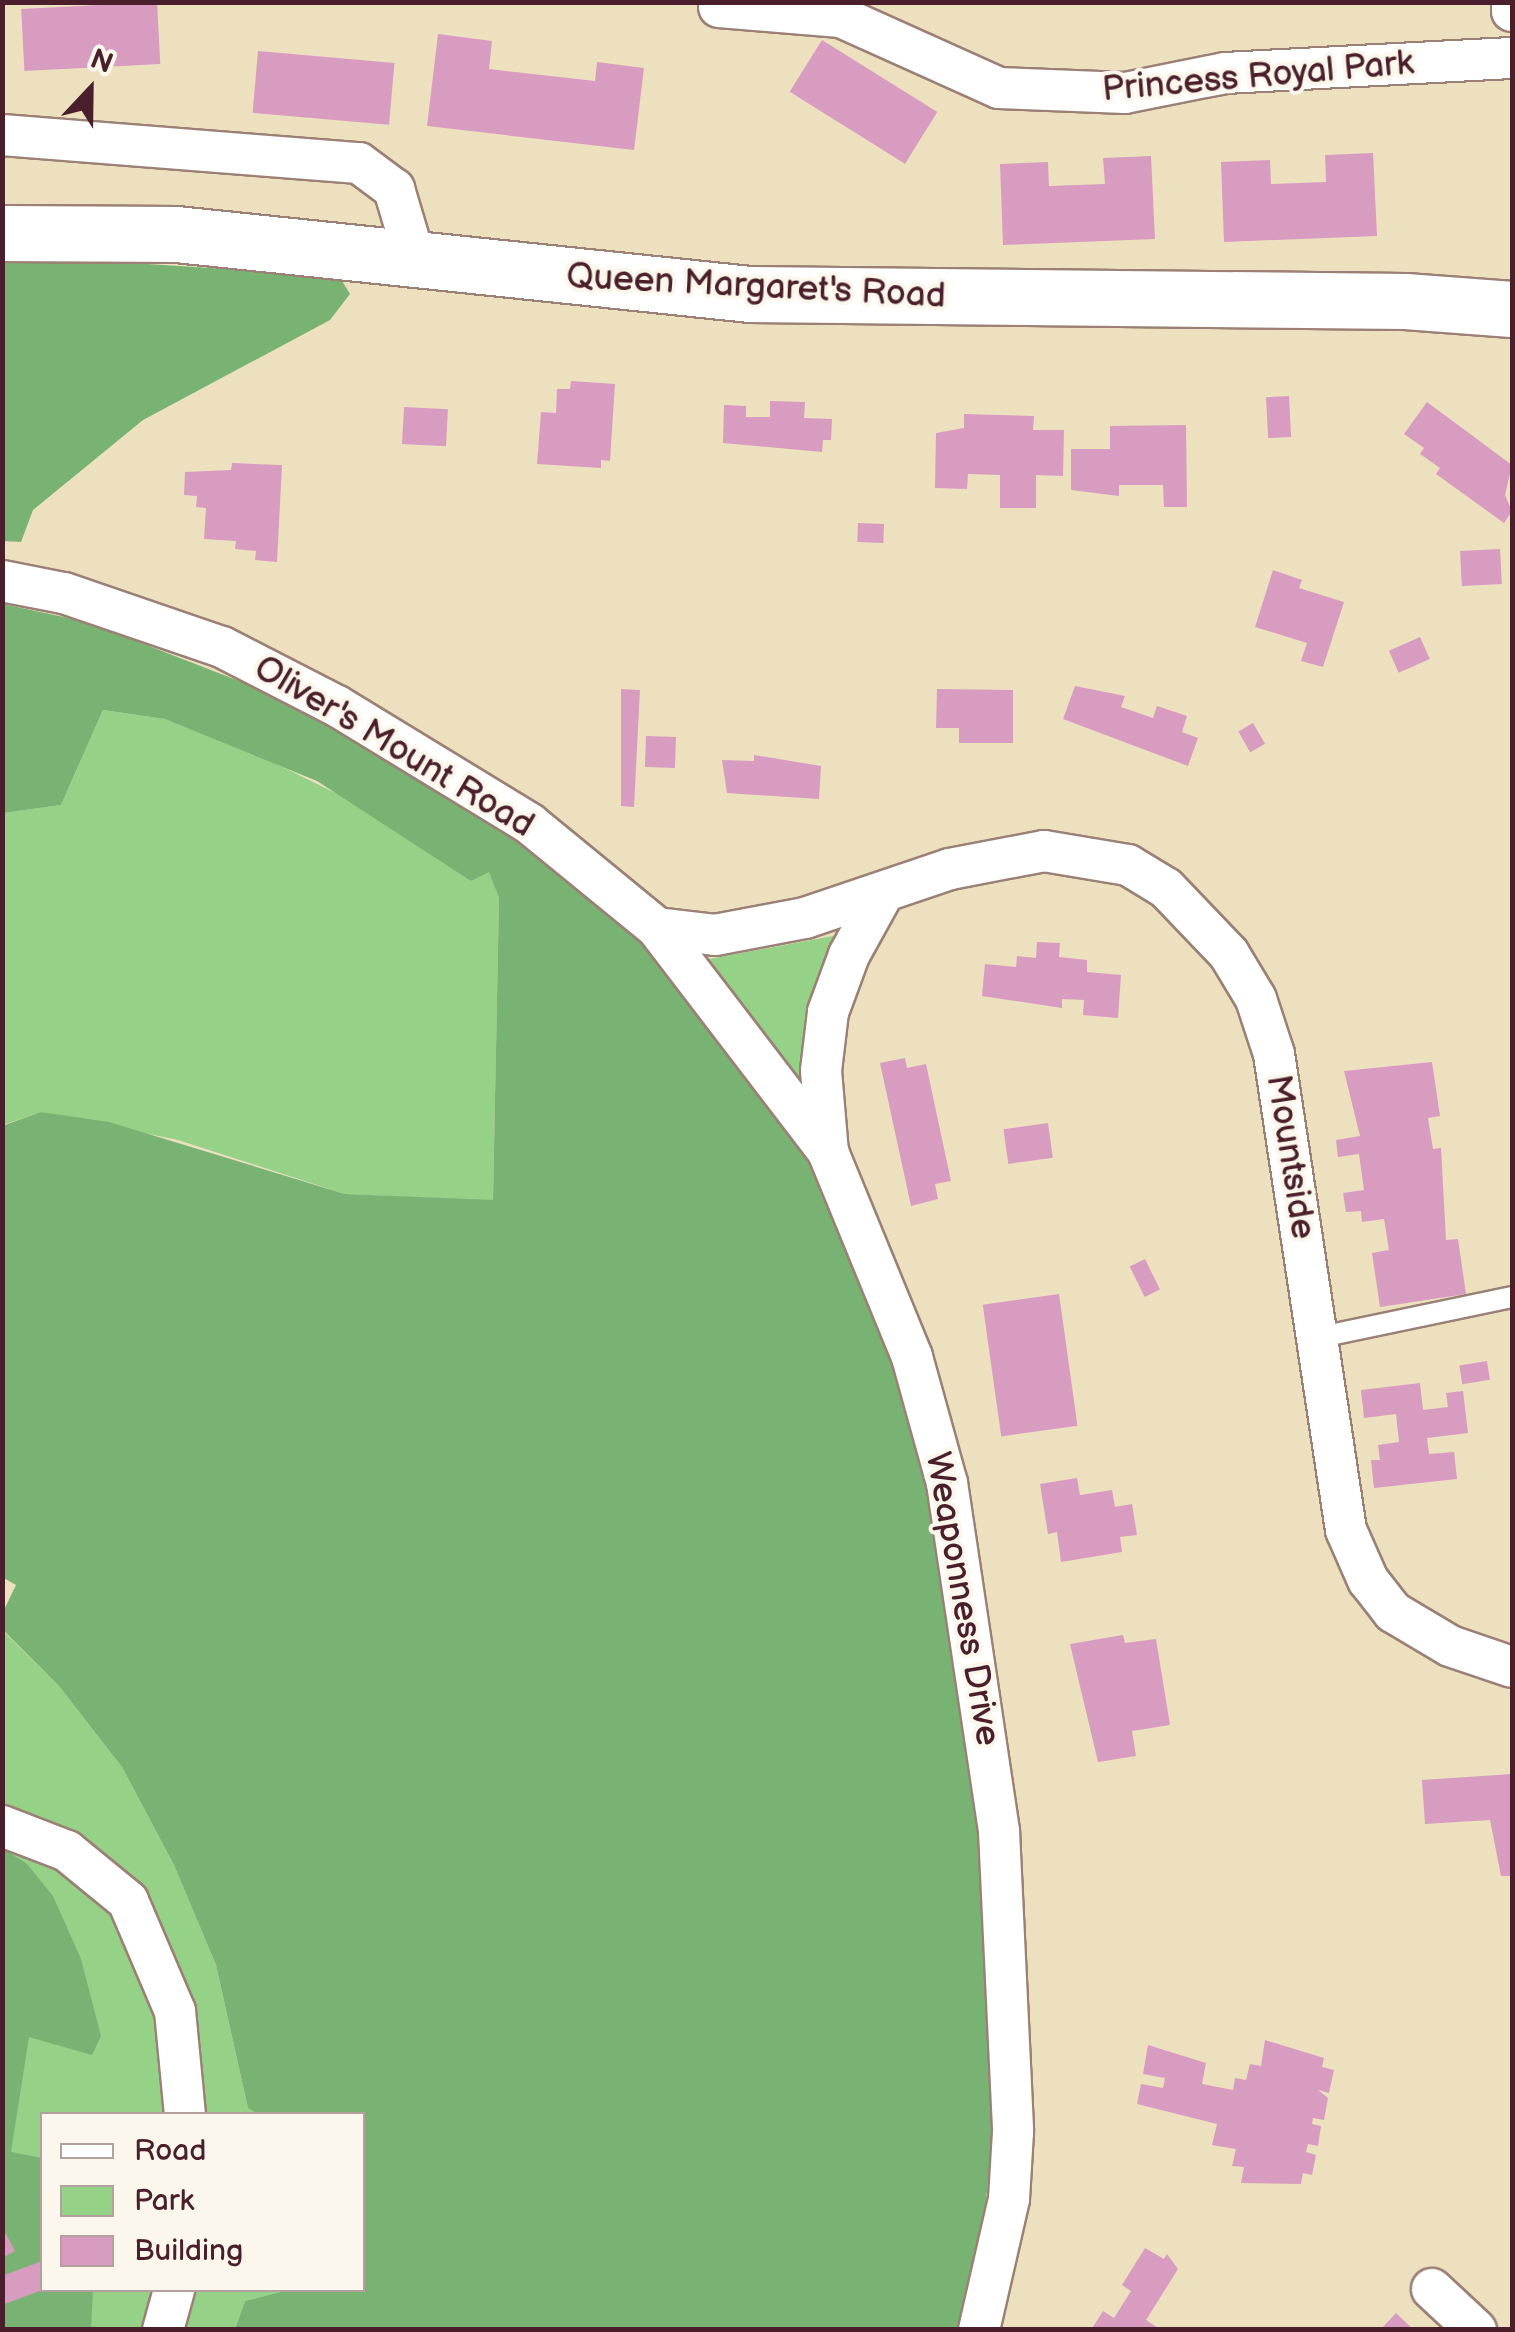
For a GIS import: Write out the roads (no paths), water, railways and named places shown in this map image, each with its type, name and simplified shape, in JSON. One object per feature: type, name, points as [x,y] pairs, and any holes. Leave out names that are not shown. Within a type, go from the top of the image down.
[{"type":"main road","name":"Queen Margaret's Road","points":[[2,233],[176,234],[416,263],[750,294],[1405,301],[1512,309]]},
{"type":"street","points":[[1512,2],[1512,12]]},
{"type":"street","name":"Princess Royal Park","points":[[719,7],[841,17],[1000,88],[1125,93],[1224,73],[1512,58]]},
{"type":"street","points":[[2,135],[359,163],[394,188],[416,263]]},
{"type":"street","name":"Oliver's Mount Road","points":[[2,581],[64,593],[222,647],[338,706],[530,824],[657,928],[828,1152]]},
{"type":"street","name":"Mountside","points":[[882,897],[950,869],[1044,850],[1128,865],[1166,888],[1229,954],[1256,999],[1274,1054],[1339,1500],[1368,1580],[1393,1612],[1417,1628],[1512,1667]]},
{"type":"street","points":[[657,928],[715,935],[882,897]]},
{"type":"street","name":"Weaponness Drive","points":[[882,897],[849,955],[828,1012],[820,1072],[828,1152],[905,1338],[947,1483],[994,1792],[1013,2132],[1008,2200],[978,2330]]},
{"type":"street","points":[[2,1826],[67,1851],[128,1901],[174,2011],[185,2112]]},
{"type":"street","points":[[1432,2290],[1476,2330]]},
{"type":"street","points":[[163,2330],[173,2292]]},
{"type":"lane","points":[[1316,1338],[1512,1297]]}]
